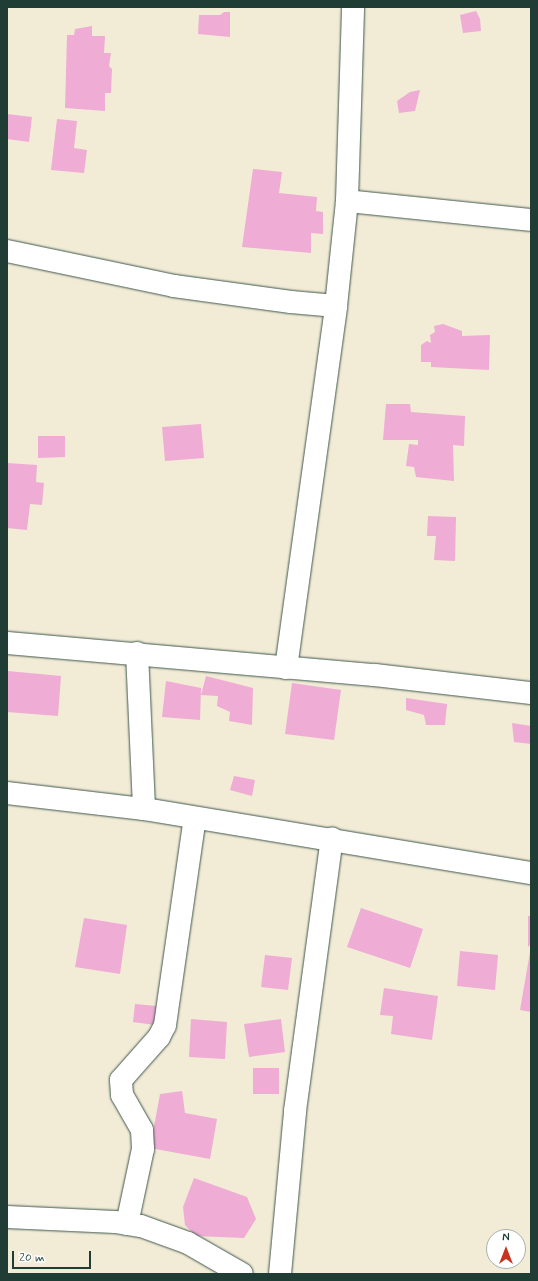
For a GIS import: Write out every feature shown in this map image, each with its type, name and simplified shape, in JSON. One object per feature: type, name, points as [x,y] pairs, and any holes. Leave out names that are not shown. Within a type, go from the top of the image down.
[{"type":"street","points":[[286,668],[336,306],[347,201],[353,7]]},
{"type":"street","points":[[347,201],[531,220]]},
{"type":"street","points":[[8,258],[174,286],[291,302],[336,306]]},
{"type":"street","points":[[7,643],[137,653],[286,668],[375,675],[531,693]]},
{"type":"street","points":[[137,653],[144,809]]},
{"type":"street","points":[[7,792],[144,809],[332,838],[531,873]]},
{"type":"street","points":[[127,1224],[143,1149],[142,1130],[122,1095],[121,1080],[159,1037],[165,1025],[195,818]]},
{"type":"street","points":[[280,1274],[295,1111],[332,838]]},
{"type":"street","points":[[7,1218],[99,1221],[141,1226],[188,1243],[242,1274]]},
{"type":"building","points":[[476,11],[480,19],[481,31],[463,33],[460,15]]},
{"type":"building","points":[[224,12],[230,12],[230,37],[198,34],[199,15],[220,15]]},
{"type":"building","points":[[92,26],[92,36],[105,36],[104,53],[111,53],[109,66],[112,69],[111,93],[105,93],[105,111],[65,108],[67,35],[74,35],[75,29]]},
{"type":"building","points":[[420,90],[415,111],[399,113],[397,101],[410,92]]},
{"type":"building","points":[[7,114],[32,117],[29,142],[7,139]]},
{"type":"building","points":[[57,119],[77,121],[74,148],[87,150],[84,173],[51,170]]},
{"type":"building","points":[[253,169],[282,172],[279,193],[317,197],[316,211],[323,212],[323,234],[311,233],[311,253],[242,247]]},
{"type":"building","points":[[443,324],[462,331],[462,336],[490,335],[489,370],[431,367],[431,362],[421,362],[421,345],[427,341],[431,343],[430,335],[435,332],[434,326]]},
{"type":"building","points":[[386,404],[410,404],[411,412],[465,416],[464,446],[453,445],[454,481],[416,477],[414,467],[406,466],[409,444],[418,445],[418,440],[383,440]]},
{"type":"building","points":[[201,424],[204,458],[165,461],[162,427]]},
{"type":"building","points":[[38,436],[65,436],[65,457],[38,458]]},
{"type":"building","points":[[7,463],[37,465],[36,482],[44,483],[42,505],[30,504],[27,530],[7,528]]},
{"type":"building","points":[[428,516],[456,517],[455,561],[434,560],[436,536],[427,536]]},
{"type":"building","points":[[8,671],[61,676],[58,716],[7,712]]},
{"type":"building","points":[[206,676],[253,688],[252,725],[229,721],[230,712],[217,706],[218,696],[201,695]]},
{"type":"building","points":[[166,681],[201,688],[200,720],[162,717]]},
{"type":"building","points":[[292,683],[341,690],[334,740],[285,734]]},
{"type":"building","points":[[406,698],[447,704],[445,725],[426,725],[424,715],[406,710]]},
{"type":"building","points":[[512,723],[531,726],[531,744],[514,742]]},
{"type":"building","points":[[234,776],[255,780],[252,796],[230,790]]},
{"type":"building","points":[[361,908],[423,929],[410,968],[347,947]]},
{"type":"building","points":[[528,916],[531,916],[531,944],[528,947]]},
{"type":"building","points":[[84,918],[127,925],[120,974],[75,967]]},
{"type":"building","points":[[460,951],[498,955],[495,990],[457,986]]},
{"type":"building","points":[[531,952],[531,1012],[520,1010]]},
{"type":"building","points":[[265,955],[292,958],[288,990],[261,987]]},
{"type":"building","points":[[384,988],[438,996],[432,1040],[391,1034],[393,1016],[380,1015]]},
{"type":"building","points":[[135,1004],[157,1006],[155,1025],[133,1022]]},
{"type":"building","points":[[191,1019],[227,1022],[225,1059],[189,1057]]},
{"type":"building","points":[[281,1019],[285,1052],[249,1057],[244,1024]]},
{"type":"building","points":[[253,1068],[279,1068],[279,1094],[253,1094]]},
{"type":"building","points":[[182,1091],[185,1113],[217,1119],[210,1159],[150,1148],[160,1094]]},
{"type":"building","points":[[194,1178],[247,1197],[256,1219],[244,1238],[196,1236],[185,1225],[183,1207]]}]
